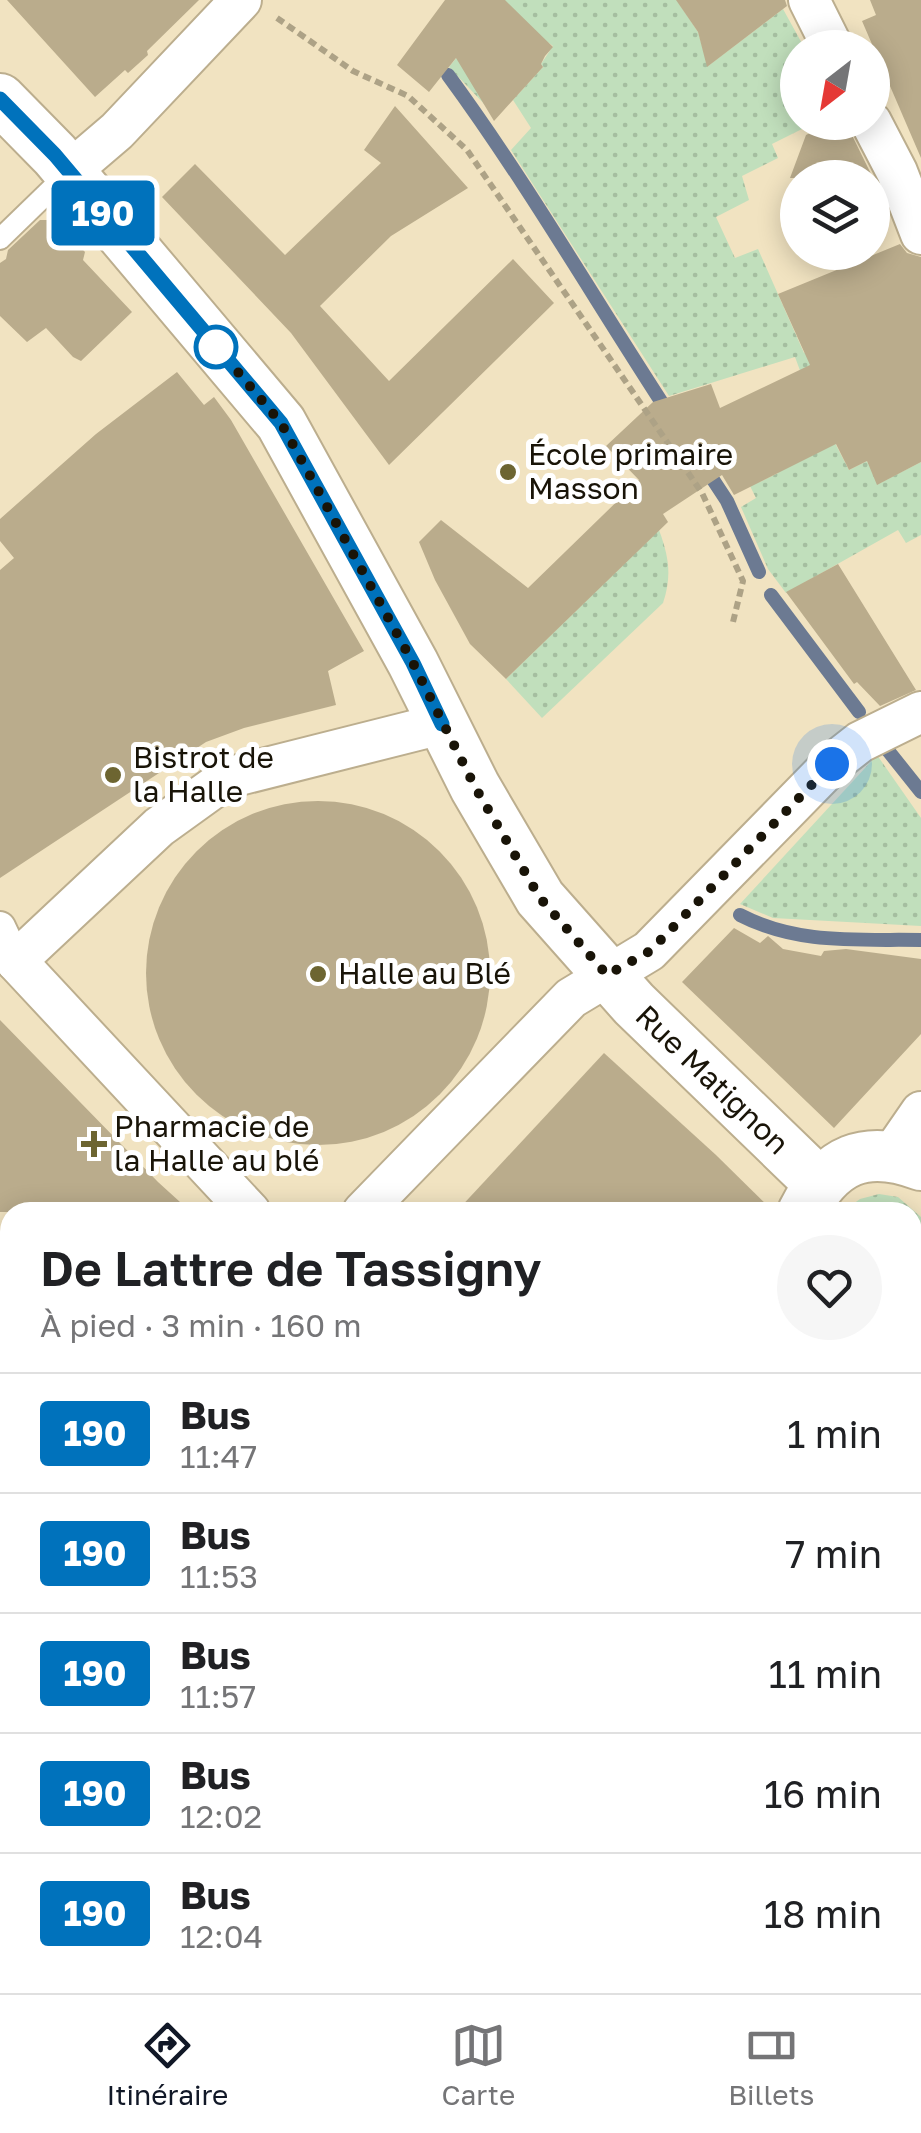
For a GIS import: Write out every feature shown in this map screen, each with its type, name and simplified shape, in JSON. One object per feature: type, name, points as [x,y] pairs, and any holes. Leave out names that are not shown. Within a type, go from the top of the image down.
[{"type":"street","points":[[809,0],[824,30]]},
{"type":"street","points":[[69,172],[253,5]]},
{"type":"street","name":"Rue Matignon","points":[[0,99],[69,172],[281,423],[540,898],[811,1198]]},
{"type":"street","points":[[881,140],[921,234]]},
{"type":"street","points":[[373,1202],[571,998],[650,951],[832,764],[860,742],[909,718]]},
{"type":"street","points":[[241,1202],[5,950],[227,778],[442,724]]},
{"type":"street","points":[[811,1198],[852,1159],[907,1160],[921,1112]]},
{"type":"lane","points":[[0,239],[69,172]]},
{"type":"path","points":[[253,5],[354,71],[408,96],[467,150],[702,492],[743,581],[733,622]]},
{"type":"green space","points":[[503,0],[680,0],[698,32],[708,66],[783,9],[795,30],[780,30],[780,140],[772,144],[778,158],[742,176],[749,200],[716,217],[735,258],[758,249],[804,353],[851,331],[835,443],[849,470],[867,461],[878,484],[921,462],[921,535],[906,543],[898,530],[786,593],[768,569],[741,507],[756,498],[731,448],[741,444],[760,482],[778,473],[762,441],[815,411],[795,357],[669,396],[511,150],[531,128],[513,100],[543,67],[541,64],[553,46],[546,41],[488,108],[449,67]]},
{"type":"green space","points":[[659,530],[668,566],[663,603],[542,718],[506,679]]},
{"type":"green space","points":[[877,755],[921,818],[921,926],[773,918],[740,904]]},
{"type":"green space","points":[[879,1194],[904,1202],[856,1202]]},
{"type":"building","points":[[7,0],[199,0],[147,51],[148,55],[95,97]]},
{"type":"building","points":[[445,0],[505,0],[553,47],[541,64],[543,67],[494,121],[456,58],[429,92],[397,65]]},
{"type":"building","points":[[676,0],[785,0],[787,6],[707,67],[698,32]]},
{"type":"building","points":[[870,0],[921,0],[921,158],[890,86],[890,30],[866,30],[862,21],[876,15]]},
{"type":"building","points":[[395,106],[468,188],[391,236],[320,306],[389,381],[513,259],[554,303],[389,465],[291,333],[162,197],[195,164],[285,255],[381,163],[364,150]]},
{"type":"building","points":[[804,140],[854,140],[864,160],[797,160]]},
{"type":"building","points":[[40,220],[55,220],[85,252],[83,260],[132,312],[81,361],[46,328],[27,342],[0,316],[0,263]]},
{"type":"building","points":[[900,244],[907,253],[921,257],[921,462],[877,485],[867,461],[849,470],[836,444],[734,495],[722,475],[663,514],[668,522],[506,679],[470,644],[419,542],[441,520],[528,588],[639,480],[606,446],[653,402],[711,384],[720,408],[810,365],[778,294],[837,270],[890,270],[890,248]]},
{"type":"building","points":[[177,372],[204,405],[214,397],[231,420],[364,651],[328,671],[336,705],[244,728],[206,742],[0,878],[0,570],[14,558],[0,541],[0,519],[96,434]]},
{"type":"building","points":[[838,564],[916,690],[880,706],[857,682],[854,684],[786,592]]},
{"type":"building","name":"Halle au Blé","points":[[318,801],[352,804],[384,814],[440,851],[477,907],[487,939],[487,1007],[477,1039],[440,1095],[384,1132],[352,1142],[318,1145],[284,1142],[252,1132],[196,1095],[159,1039],[149,1007],[146,973],[149,939],[159,907],[196,851],[252,814],[284,804]]},
{"type":"building","points":[[734,928],[760,943],[768,936],[783,949],[821,956],[824,951],[846,949],[921,959],[921,1034],[834,1128],[682,982]]},
{"type":"building","points":[[0,1020],[180,1202],[0,1202]]},
{"type":"building","points":[[604,1053],[764,1202],[465,1202]]},
{"type":"waterway","points":[[448,75],[534,201],[670,415]]},
{"type":"waterway","points":[[704,466],[727,501],[759,572]]},
{"type":"waterway","points":[[771,595],[859,712]]},
{"type":"waterway","points":[[882,743],[921,792]]},
{"type":"waterway","points":[[740,915],[806,936],[921,940]]},
{"type":"bus line","name":"190","points":[[0,99],[55,155],[281,423],[413,663],[442,724]]},
{"type":"place","name":"École primaire Masson","points":[[508,472]]},
{"type":"place","name":"Bistrot de la Halle","points":[[113,775]]},
{"type":"place","name":"Halle au Blé","points":[[318,974]]},
{"type":"place","name":"Pharmacie de la Halle au blé","points":[[94,1144]]},
{"type":"route","points":[[216,347],[210,339],[281,423],[413,663],[475,787],[540,898],[607,975],[650,951],[832,764]]}]
